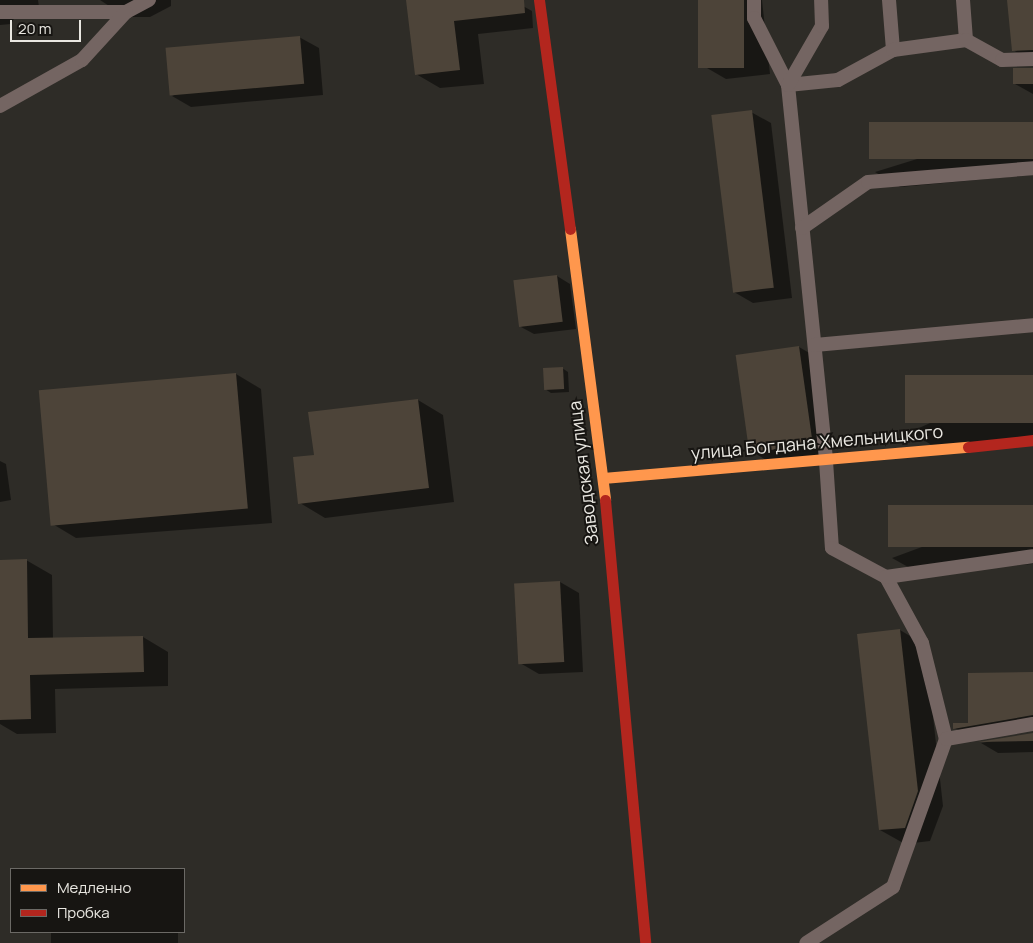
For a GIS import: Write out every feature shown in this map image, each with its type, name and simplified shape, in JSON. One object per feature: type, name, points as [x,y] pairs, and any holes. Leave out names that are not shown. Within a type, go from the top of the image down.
[{"type":"street","name":"Заводская улица","points":[[539,0],[603,478],[645,943]]},
{"type":"street","name":"улица Богдана Хмельницкого","points":[[603,478],[826,461],[1033,440]]},
{"type":"lane","points":[[0,106],[82,60],[126,12],[149,0]]},
{"type":"lane","points":[[754,0],[754,18],[788,85],[826,461],[832,548],[886,577],[922,643],[946,739],[893,887],[806,943]]},
{"type":"lane","points":[[788,85],[822,26],[821,0]]},
{"type":"lane","points":[[889,0],[893,50]]},
{"type":"lane","points":[[963,0],[966,40]]},
{"type":"lane","points":[[0,12],[126,12]]},
{"type":"lane","points":[[788,85],[838,80],[893,50],[966,40],[1002,60],[1033,59]]},
{"type":"lane","points":[[802,228],[868,182],[1033,168]]},
{"type":"lane","points":[[814,345],[1033,325]]},
{"type":"lane","points":[[886,577],[1033,556]]},
{"type":"lane","points":[[946,739],[1033,724]]},
{"type":"building","points":[[406,0],[524,0],[525,13],[454,21],[460,70],[415,75]]},
{"type":"building","points":[[698,0],[744,0],[744,68],[698,68]]},
{"type":"building","points":[[1007,0],[1033,0],[1033,50],[1012,51]]},
{"type":"building","points":[[300,36],[304,84],[170,96],[166,48]]},
{"type":"building","points":[[1013,68],[1033,68],[1033,84],[1013,84]]},
{"type":"building","points":[[752,110],[774,288],[733,293],[711,115]]},
{"type":"building","points":[[869,122],[1033,122],[1033,159],[869,159]]},
{"type":"building","points":[[557,275],[563,322],[519,327],[513,280]]},
{"type":"building","points":[[799,346],[813,444],[749,453],[736,355]]},
{"type":"building","points":[[563,367],[564,389],[544,390],[543,368]]},
{"type":"building","points":[[236,373],[248,508],[51,526],[39,390]]},
{"type":"building","points":[[905,375],[1033,375],[1033,423],[905,423]]},
{"type":"building","points":[[418,399],[429,488],[298,504],[293,457],[314,455],[308,412]]},
{"type":"building","points":[[888,505],[1033,505],[1033,547],[888,547]]},
{"type":"building","points":[[27,559],[28,638],[143,636],[144,672],[30,675],[31,719],[0,720],[0,560]]},
{"type":"building","points":[[560,581],[564,662],[518,664],[514,583]]},
{"type":"building","points":[[900,629],[918,791],[905,828],[879,830],[857,634]]},
{"type":"building","points":[[1033,672],[1033,715],[953,729],[953,723],[968,723],[968,673]]},
{"type":"building","points":[[1033,733],[1033,741],[978,742]]},
{"type":"traffic: slow","points":[[570,229],[605,500]]},
{"type":"traffic: slow","points":[[603,478],[968,447]]},
{"type":"traffic: jam","points":[[539,0],[570,229]]},
{"type":"traffic: jam","points":[[968,447],[1033,440]]},
{"type":"traffic: jam","points":[[605,500],[645,943]]}]
